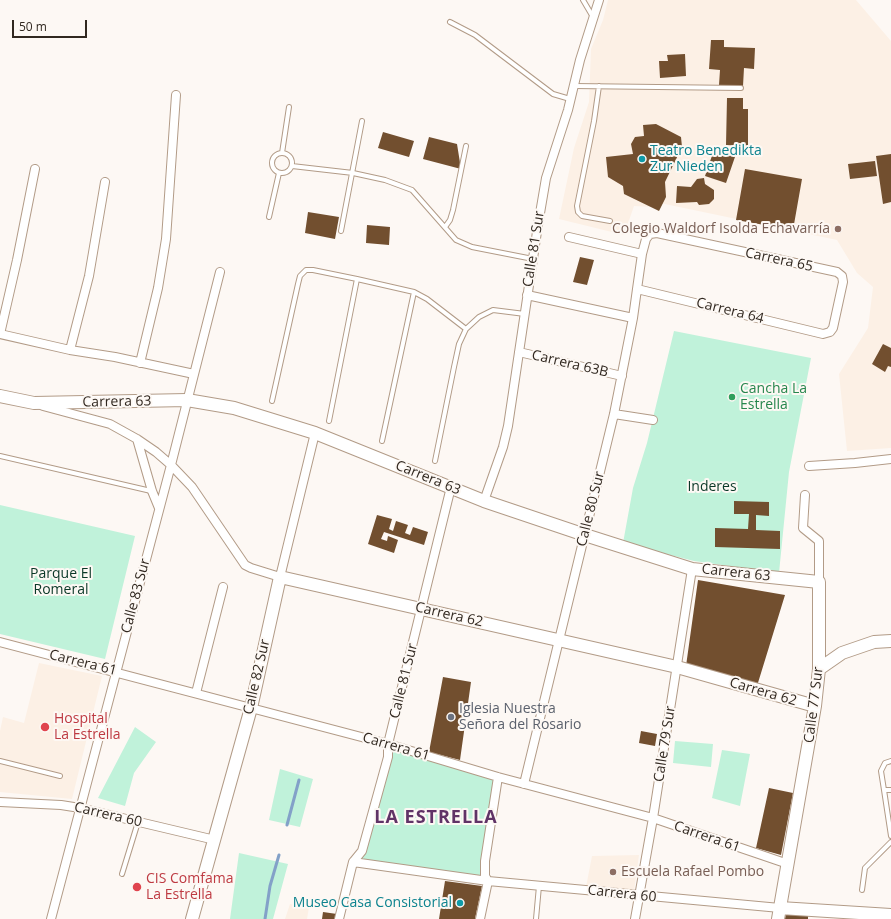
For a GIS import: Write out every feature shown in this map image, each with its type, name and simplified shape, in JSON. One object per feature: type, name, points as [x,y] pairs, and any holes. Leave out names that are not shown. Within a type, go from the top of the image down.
[{"type":"street","name":"Calle 81 Sur","points":[[484,501],[503,447],[511,410],[527,295],[546,178],[599,0]]},
{"type":"street","points":[[140,363],[158,288],[166,239],[176,95]]},
{"type":"street","points":[[35,169],[17,260],[0,334],[70,350],[115,357],[194,374]]},
{"type":"street","points":[[70,350],[89,276],[105,182]]},
{"type":"street","name":"Carrera 65","points":[[650,234],[657,233],[837,272],[842,276],[844,282],[833,328],[830,332],[824,334]]},
{"type":"street","name":"Calle 80 Sur","points":[[524,784],[614,414],[633,318],[642,254],[646,239],[650,234]]},
{"type":"street","points":[[569,237],[642,254]]},
{"type":"street","name":"Calle 83 Sur","points":[[51,919],[171,465],[220,272]]},
{"type":"street","name":"Carrera 64","points":[[637,289],[824,334]]},
{"type":"street","points":[[527,295],[633,318]]},
{"type":"street","name":"Carrera 63B","points":[[519,352],[622,376]]},
{"type":"street","name":"Carrera 62","points":[[0,396],[34,403],[110,424],[137,438],[171,465],[192,487],[245,565],[251,568],[280,577],[677,667],[815,706]]},
{"type":"street","name":"Carrera 63","points":[[34,403],[187,400],[234,408],[315,432],[484,501],[585,536],[692,569],[819,582]]},
{"type":"street","points":[[614,414],[653,420]]},
{"type":"street","name":"Calle 82 Sur","points":[[192,919],[251,708],[280,577],[315,432]]},
{"type":"street","points":[[137,438],[152,491],[159,508]]},
{"type":"street","points":[[809,466],[891,459]]},
{"type":"street","name":"Calle 81 Sur","points":[[339,919],[353,862],[362,851],[388,758],[388,744],[451,487]]},
{"type":"street","name":"Calle 77 Sur","points":[[779,914],[815,706],[819,669],[819,541],[803,528],[805,496]]},
{"type":"street","name":"Calle 79 Sur","points":[[635,919],[653,818],[692,569]]},
{"type":"street","points":[[196,693],[223,587]]},
{"type":"street","name":"Carrera 61","points":[[0,642],[116,671],[388,744],[498,777],[653,818],[788,864]]},
{"type":"street","points":[[819,669],[842,653],[874,642],[891,642]]},
{"type":"street","points":[[480,919],[488,881],[485,876],[484,869],[498,777]]},
{"type":"street","name":"Carrera 60","points":[[0,802],[61,805],[80,808],[215,840]]},
{"type":"street","name":"Carrera 60","points":[[353,862],[488,881],[639,896],[779,914],[891,915]]},
{"type":"lane","points":[[583,0],[593,17]]},
{"type":"lane","points":[[450,22],[475,35],[553,94],[570,99]]},
{"type":"lane","points":[[574,86],[741,88]]},
{"type":"lane","points":[[599,86],[594,121],[577,206],[578,212],[582,216],[610,222]]},
{"type":"lane","points":[[282,153],[289,107]]},
{"type":"lane","points":[[341,231],[362,121]]},
{"type":"lane","points":[[445,227],[450,220],[453,210],[466,146]]},
{"type":"lane","points":[[282,153],[287,154],[290,157],[292,166],[287,172],[279,173],[273,169],[272,162],[275,155],[282,153]]},
{"type":"lane","points":[[292,166],[352,173],[385,180],[412,190],[456,240],[472,247],[533,259]]},
{"type":"lane","points":[[268,217],[279,173]]},
{"type":"lane","points":[[272,401],[300,276],[306,270],[313,270],[414,292],[427,299],[466,329]]},
{"type":"lane","points":[[329,421],[357,279]]},
{"type":"lane","points":[[382,441],[414,292]]},
{"type":"lane","points":[[435,461],[459,344],[466,329],[479,317],[493,310],[525,314]]},
{"type":"lane","points":[[0,456],[152,491]]},
{"type":"lane","points":[[0,761],[60,776]]},
{"type":"lane","points":[[891,761],[885,763],[881,771],[891,836]]},
{"type":"lane","points":[[884,790],[891,790]]},
{"type":"lane","points":[[122,874],[138,822]]},
{"type":"lane","points":[[862,890],[865,868],[891,842]]},
{"type":"lane","points":[[536,919],[539,886]]},
{"type":"shaded area","name":"Colegio Waldorf Isolda Echavarría","points":[[608,0],[856,0],[891,41],[891,448],[847,451],[839,374],[868,328],[873,287],[857,273],[837,240],[660,203],[652,207],[634,206],[624,235],[559,219],[574,148],[589,102],[591,49],[603,20]]},
{"type":"shaded area","name":"Hospital La Estrella","points":[[39,663],[102,676],[72,799],[0,792],[0,731],[3,717],[24,723]]},
{"type":"shaded area","name":"Escuela Rafael Pombo","points":[[639,855],[634,891],[586,887],[592,856]]},
{"type":"shaded area","points":[[290,904],[309,907],[307,919],[285,919]]},
{"type":"green space","name":"Inderes","points":[[674,331],[811,358],[789,472],[779,573],[694,561],[623,543],[633,488],[647,443]]},
{"type":"green space","name":"Parque El Romeral","points":[[0,505],[135,536],[105,659],[0,634]]},
{"type":"green space","points":[[135,727],[156,742],[134,773],[125,806],[98,798]]},
{"type":"green space","points":[[675,741],[713,744],[711,767],[673,763]]},
{"type":"green space","points":[[388,744],[498,777],[485,861],[488,881],[353,862],[362,851]]},
{"type":"green space","points":[[722,750],[750,754],[740,806],[712,798]]},
{"type":"green space","points":[[280,769],[313,779],[300,827],[269,820]]},
{"type":"green space","points":[[239,853],[288,864],[273,919],[230,919]]},
{"type":"building","points":[[711,40],[724,40],[724,47],[755,48],[754,69],[744,68],[743,86],[719,85],[720,70],[709,69]]},
{"type":"building","points":[[685,54],[686,76],[660,78],[659,61],[668,61],[667,55]]},
{"type":"building","points":[[727,98],[743,98],[743,109],[748,109],[748,146],[726,145]]},
{"type":"building","points":[[656,124],[681,137],[682,147],[665,182],[666,197],[659,211],[624,194],[623,186],[608,177],[606,157],[633,154],[631,144],[635,137],[644,136],[643,125]]},
{"type":"building","points":[[383,132],[414,141],[409,157],[378,148]]},
{"type":"building","points":[[429,137],[457,144],[461,169],[423,159]]},
{"type":"building","points":[[715,147],[736,154],[726,183],[705,176]]},
{"type":"building","points":[[891,154],[891,202],[883,204],[876,156]]},
{"type":"building","points":[[875,161],[877,176],[850,179],[848,164]]},
{"type":"building","points":[[745,169],[802,179],[793,230],[736,220]]},
{"type":"building","points":[[704,178],[705,184],[714,190],[714,199],[709,204],[699,205],[697,202],[676,203],[677,186],[691,187],[697,179]]},
{"type":"building","points":[[308,212],[339,217],[335,239],[305,233]]},
{"type":"building","points":[[367,225],[390,227],[389,245],[366,243]]},
{"type":"building","points":[[580,257],[594,260],[587,285],[573,282]]},
{"type":"building","points":[[883,344],[891,348],[891,367],[888,366],[885,372],[872,364]]},
{"type":"building","points":[[734,501],[769,502],[769,516],[756,515],[756,530],[780,531],[780,549],[715,547],[715,528],[748,529],[749,514],[734,514]]},
{"type":"building","points":[[377,515],[392,519],[389,529],[393,531],[396,521],[408,525],[405,533],[410,535],[413,527],[428,532],[424,545],[384,532],[381,539],[387,541],[388,536],[398,540],[394,553],[368,544]]},
{"type":"building","points":[[698,580],[785,595],[757,686],[686,666]]},
{"type":"building","name":"Iglesia Nuestra Señora del Rosario","points":[[443,677],[471,682],[460,760],[429,752]]},
{"type":"building","points":[[641,731],[657,734],[655,746],[639,743]]},
{"type":"building","points":[[769,788],[793,793],[781,855],[756,848]]},
{"type":"building","name":"Museo Casa Consistorial","points":[[445,881],[482,886],[475,919],[439,919]]},
{"type":"building","points":[[323,912],[337,914],[336,919],[322,919]]},
{"type":"building","points":[[786,913],[808,914],[808,919],[785,919]]},
{"type":"waterway","points":[[287,825],[299,780]]},
{"type":"waterway","points":[[265,919],[270,886],[279,855]]},
{"type":"place","name":"Teatro Benedikta Zur Nieden","points":[[642,159]]},
{"type":"place","name":"Colegio Waldorf Isolda Echavarría","points":[[838,229]]},
{"type":"place","name":"Cancha La Estrella","points":[[732,397]]},
{"type":"place","name":"Iglesia Nuestra Señora del Rosario","points":[[451,717]]},
{"type":"place","name":"Hospital La Estrella","points":[[45,727]]},
{"type":"place","name":"Escuela Rafael Pombo","points":[[613,872]]},
{"type":"place","name":"CIS Comfama La Estrella","points":[[137,887]]},
{"type":"place","name":"Museo Casa Consistorial","points":[[460,903]]},
{"type":"district","name":"LA ESTRELLA","points":[[436,818]]}]
